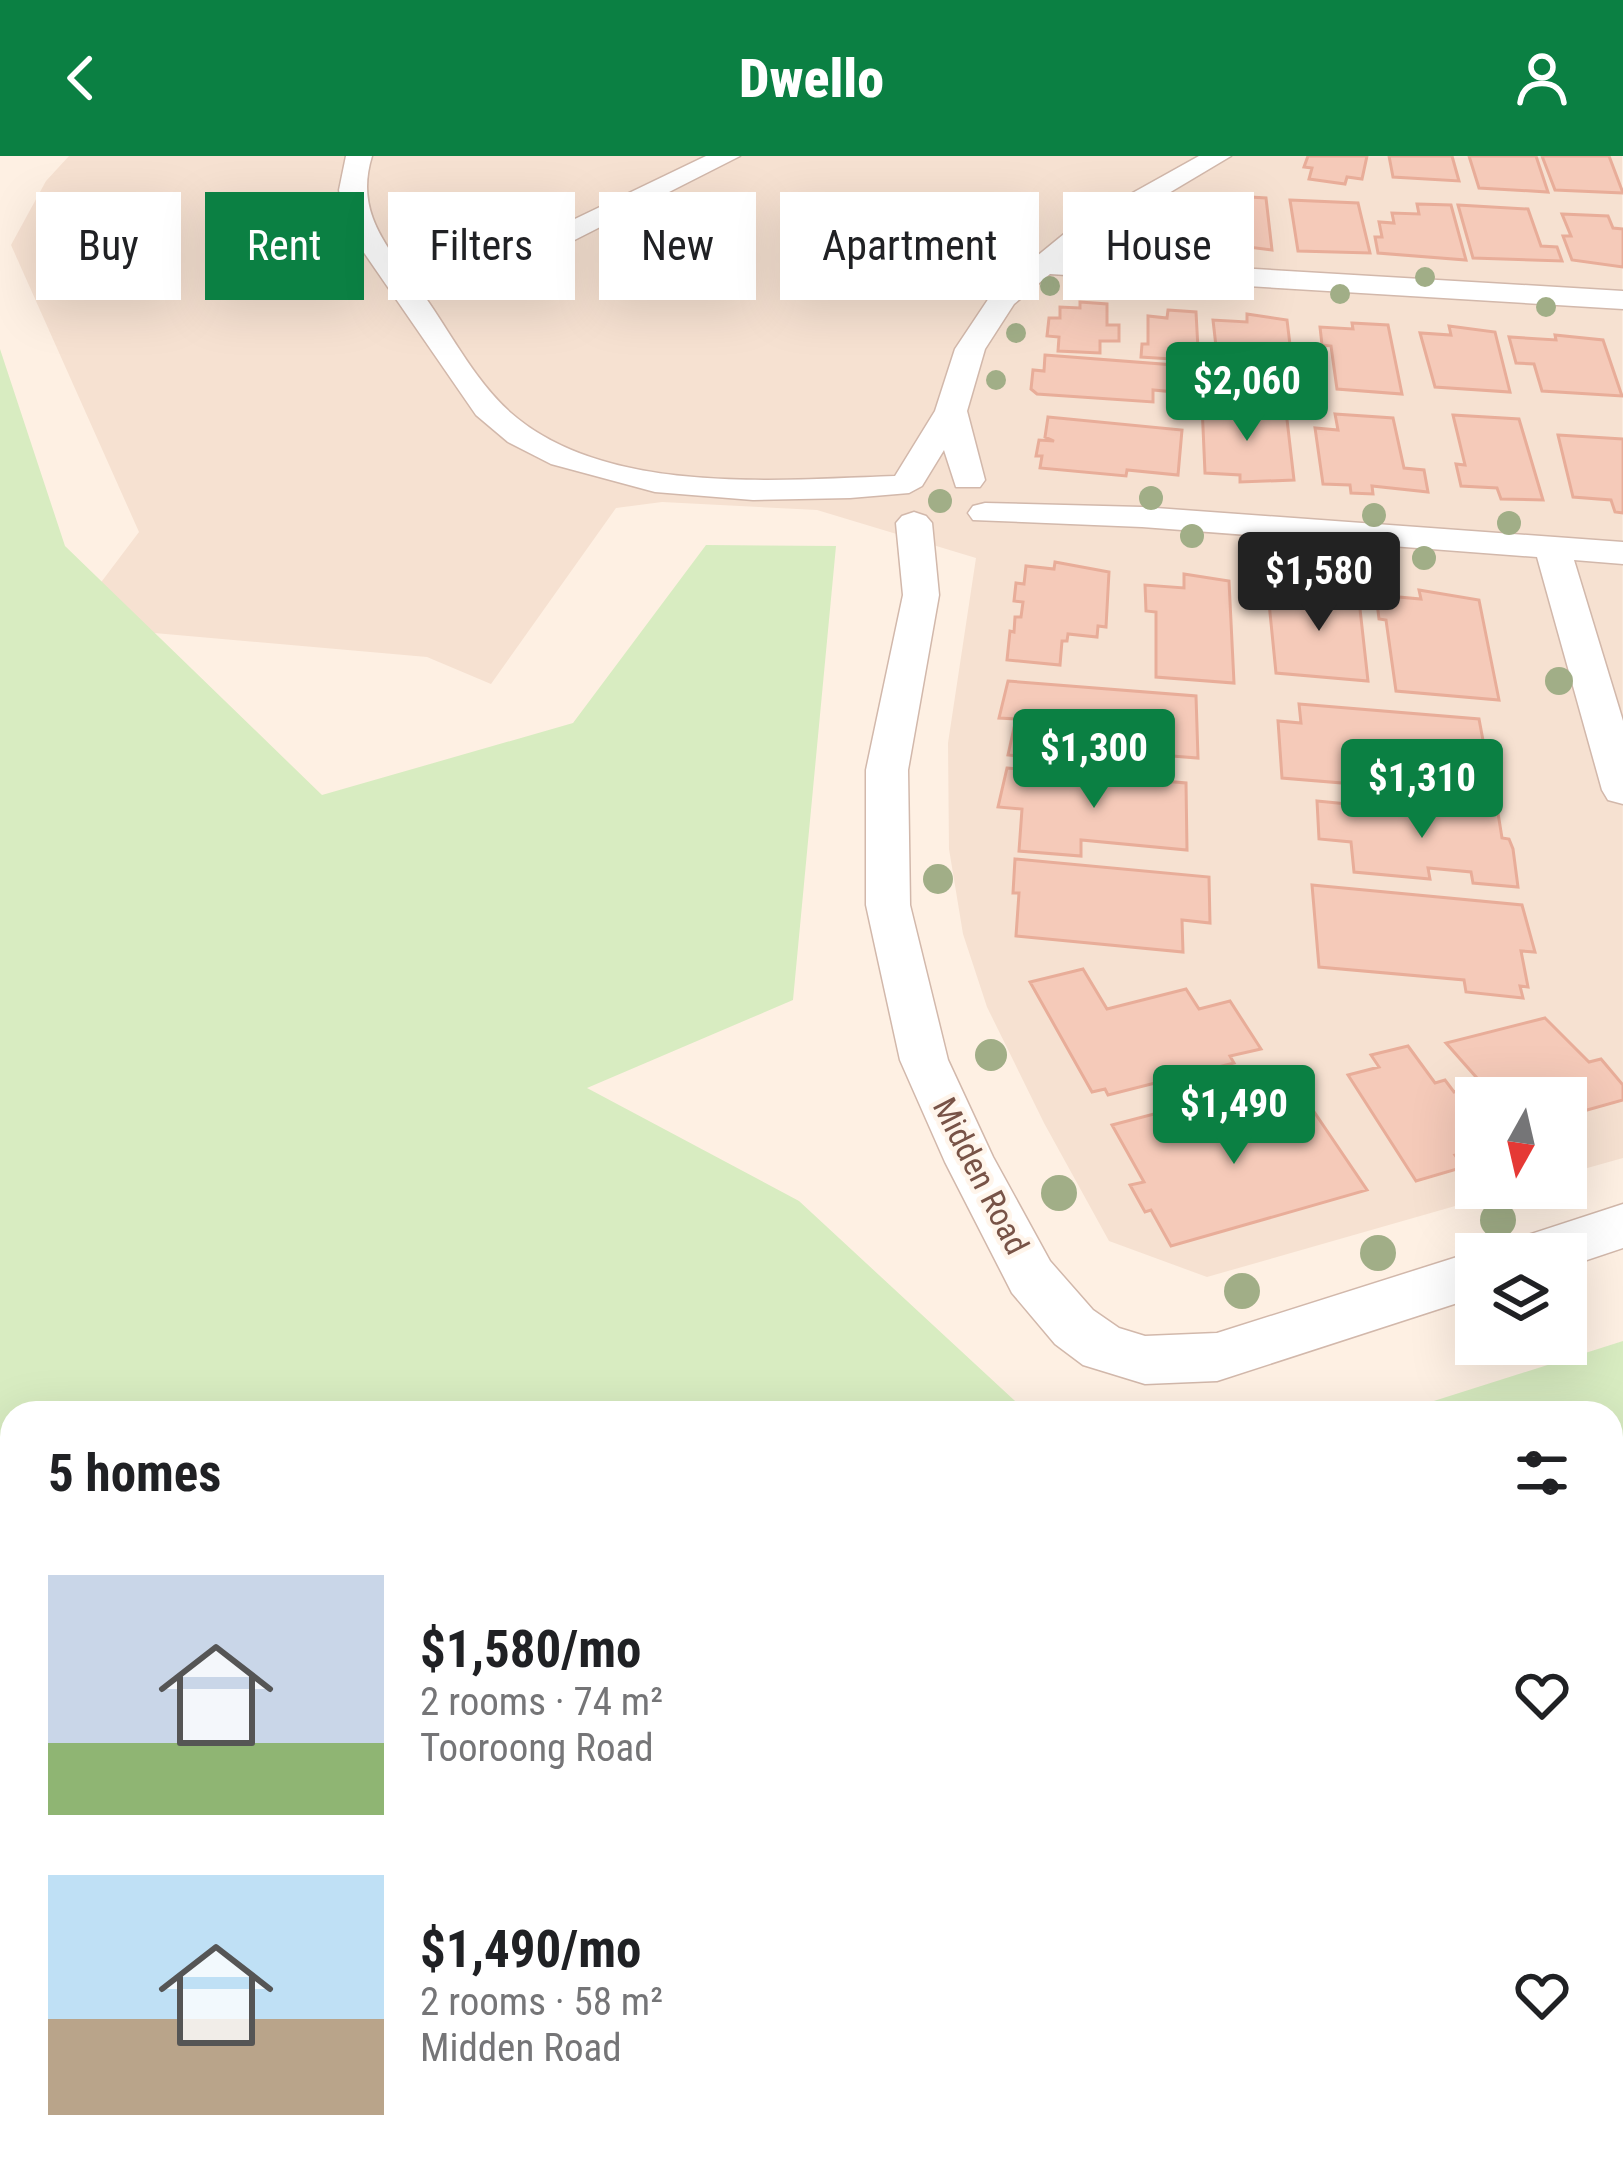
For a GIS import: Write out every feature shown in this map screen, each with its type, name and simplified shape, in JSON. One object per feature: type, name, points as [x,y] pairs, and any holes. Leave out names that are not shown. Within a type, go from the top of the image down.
[{"type":"street","points":[[359,156],[351,178],[352,205],[370,245],[388,268]]},
{"type":"street","points":[[575,230],[727,156]]},
{"type":"street","points":[[905,501],[951,411],[970,349],[1003,298],[1085,231],[1218,156]]},
{"type":"street","points":[[1041,265],[1623,300]]},
{"type":"street","points":[[412,300],[488,408],[520,435],[611,472],[905,501],[962,529],[1142,518],[1623,553]]},
{"type":"street","points":[[951,411],[962,529]]},
{"type":"street","points":[[905,501],[946,475],[962,529]]},
{"type":"street","name":"Midden Road","points":[[905,501],[962,529],[887,770],[887,905],[924,1060],[970,1162],[1031,1276],[1075,1327],[1103,1348],[1145,1360],[1216,1358],[1455,1281]]},
{"type":"street","points":[[1553,549],[1623,790]]},
{"type":"street","points":[[1587,1238],[1623,1226]]},
{"type":"shaded area","points":[[69,156],[1622,156],[1623,1158],[1587,1168],[1587,1077],[1455,1077],[1455,1206],[1207,1277],[1109,1241],[987,1007],[963,934],[949,849],[948,743],[976,558],[817,510],[662,502],[616,508],[491,684],[427,657],[30,622],[99,585],[139,532],[11,245],[36,199],[36,300],[181,300],[181,192],[40,192]]},
{"type":"green space","points":[[0,349],[65,546],[322,795],[573,723],[706,545],[836,546],[793,1000],[587,1088],[799,1201],[1015,1401],[0,1401]]},
{"type":"green space","points":[[1623,1341],[1623,1401],[1434,1401],[1547,1365],[1587,1365],[1587,1352]]},
{"type":"building","points":[[1308,156],[1367,156],[1362,179],[1347,177],[1345,184],[1309,179],[1312,168],[1304,167]]},
{"type":"building","points":[[1389,156],[1452,156],[1459,181],[1393,177]]},
{"type":"building","points":[[1469,156],[1536,156],[1548,192],[1479,188]]},
{"type":"building","points":[[1542,156],[1609,156],[1623,193],[1555,190]]},
{"type":"building","points":[[1254,197],[1266,198],[1272,250],[1254,248]]},
{"type":"building","points":[[1290,200],[1358,203],[1370,253],[1298,251]]},
{"type":"building","points":[[1417,204],[1451,205],[1466,260],[1378,253],[1379,222],[1394,223],[1392,213],[1419,214]]},
{"type":"building","points":[[1458,205],[1528,209],[1541,246],[1557,247],[1562,261],[1473,258]]},
{"type":"building","points":[[1562,214],[1608,216],[1613,228],[1623,229],[1623,267],[1572,260],[1563,236],[1571,236]]},
{"type":"building","points":[[1080,302],[1107,304],[1107,325],[1119,325],[1119,341],[1100,341],[1100,353],[1058,351],[1059,337],[1047,336],[1049,318],[1060,318],[1060,307],[1080,308]]},
{"type":"building","points":[[1168,310],[1196,312],[1198,349],[1171,350],[1171,359],[1141,357],[1142,344],[1148,344],[1148,316],[1167,318]]},
{"type":"building","points":[[1247,314],[1287,320],[1294,378],[1219,373],[1213,320],[1247,322]]},
{"type":"building","points":[[1352,323],[1388,325],[1402,394],[1337,389],[1331,346],[1322,345],[1320,327],[1353,329]]},
{"type":"building","points":[[1449,326],[1495,332],[1510,392],[1435,387],[1420,333],[1451,335]]},
{"type":"building","points":[[1555,335],[1603,340],[1622,396],[1542,391],[1534,364],[1516,363],[1509,337],[1556,340]]},
{"type":"building","points":[[1045,355],[1174,365],[1175,392],[1153,390],[1153,402],[1037,394],[1031,389],[1033,370],[1044,371]]},
{"type":"building","points":[[1202,405],[1286,411],[1294,480],[1240,482],[1240,475],[1205,473]]},
{"type":"building","points":[[1335,414],[1393,418],[1404,468],[1424,470],[1428,492],[1372,486],[1373,494],[1351,493],[1350,485],[1323,484],[1315,428],[1338,430]]},
{"type":"building","points":[[1453,415],[1519,419],[1543,500],[1501,499],[1497,488],[1461,486],[1456,464],[1465,465]]},
{"type":"building","points":[[1048,417],[1182,430],[1178,475],[1127,470],[1126,476],[1040,468],[1039,440],[1054,441],[1045,437]]},
{"type":"building","points":[[1558,435],[1623,439],[1623,513],[1615,512],[1611,500],[1573,497]]},
{"type":"building","points":[[1055,562],[1109,572],[1106,627],[1098,626],[1097,637],[1068,634],[1067,641],[1062,641],[1060,665],[1007,660],[1010,631],[1014,632],[1015,617],[1021,617],[1023,602],[1014,601],[1016,583],[1024,584],[1026,566],[1054,569]]},
{"type":"building","points":[[1184,574],[1229,581],[1234,683],[1156,677],[1156,612],[1146,611],[1145,585],[1184,588]]},
{"type":"building","points":[[1304,583],[1358,591],[1368,681],[1276,673],[1268,593],[1305,596]]},
{"type":"building","points":[[1419,590],[1479,600],[1499,700],[1396,691],[1386,620],[1379,619],[1376,595],[1421,599]]},
{"type":"building","points":[[1008,681],[1196,696],[1198,758],[1109,751],[1108,764],[1008,755],[1016,719],[999,718]]},
{"type":"building","points":[[1299,704],[1479,719],[1485,751],[1491,752],[1493,787],[1477,785],[1478,791],[1462,793],[1417,789],[1411,749],[1362,744],[1367,785],[1282,778],[1278,721],[1301,723]]},
{"type":"building","points":[[1007,768],[1186,783],[1187,850],[1081,840],[1081,856],[1019,851],[1022,809],[998,807]]},
{"type":"building","points":[[1317,801],[1441,813],[1439,802],[1497,807],[1502,838],[1509,839],[1513,849],[1518,887],[1473,883],[1471,872],[1428,868],[1430,879],[1354,872],[1351,842],[1319,839]]},
{"type":"building","points":[[1015,859],[1209,877],[1210,923],[1182,920],[1183,952],[1016,936]]},
{"type":"building","points":[[1312,885],[1522,905],[1535,952],[1521,951],[1528,987],[1520,986],[1523,998],[1466,992],[1464,980],[1319,967]]},
{"type":"building","points":[[1083,969],[1107,1009],[1186,989],[1199,1009],[1230,1001],[1261,1049],[1230,1056],[1234,1063],[1108,1095],[1105,1089],[1092,1092],[1030,982]]},
{"type":"building","points":[[1545,1018],[1589,1062],[1601,1059],[1623,1085],[1623,1100],[1587,1110],[1587,1077],[1476,1077],[1446,1043]]},
{"type":"building","points":[[1408,1046],[1435,1083],[1445,1080],[1455,1092],[1455,1170],[1416,1181],[1348,1075],[1379,1067],[1371,1055]]},
{"type":"building","points":[[1302,1094],[1367,1190],[1171,1246],[1130,1185],[1144,1182],[1112,1125],[1177,1108],[1188,1125]]}]
